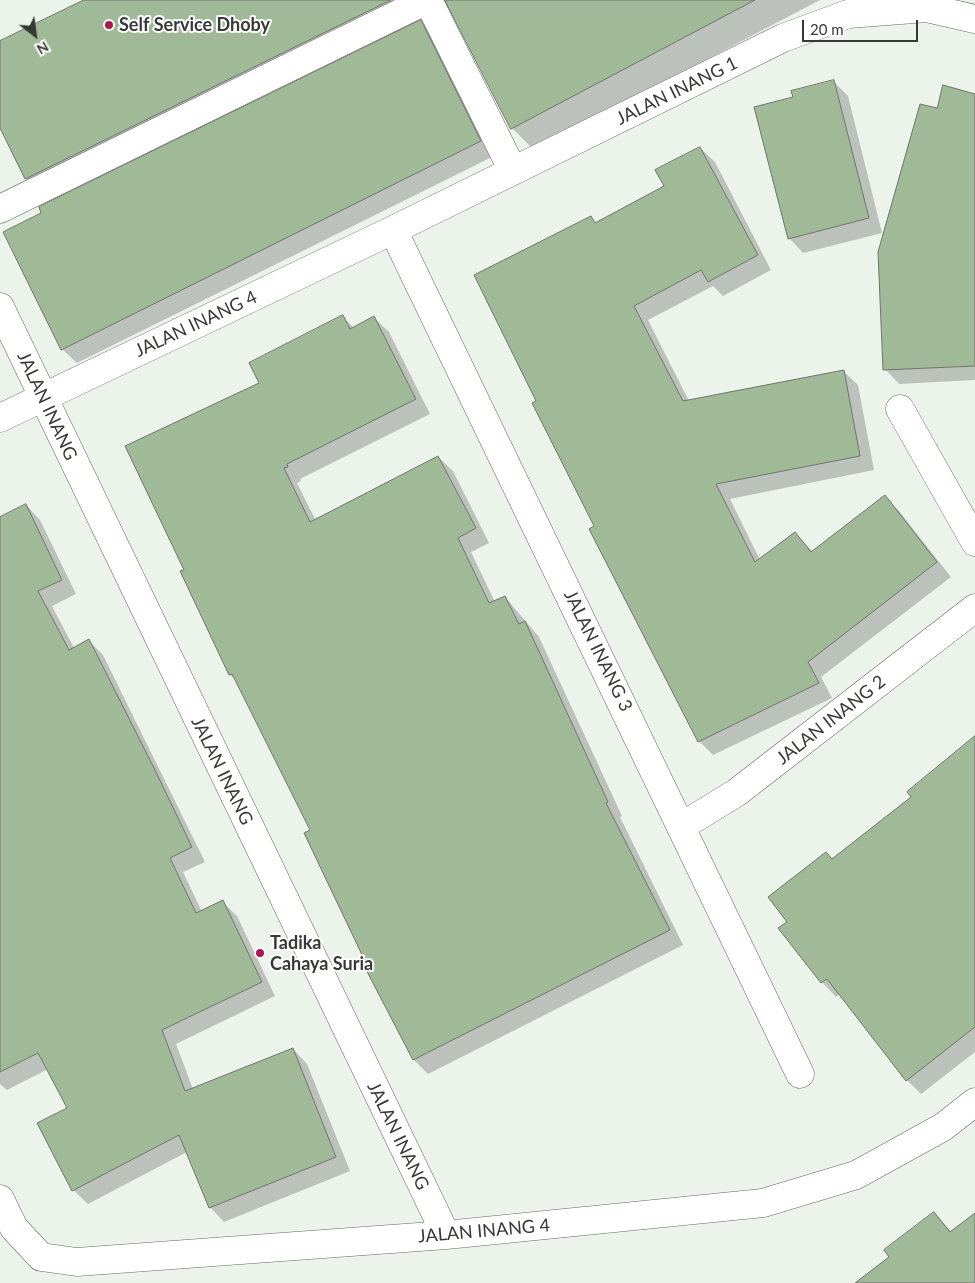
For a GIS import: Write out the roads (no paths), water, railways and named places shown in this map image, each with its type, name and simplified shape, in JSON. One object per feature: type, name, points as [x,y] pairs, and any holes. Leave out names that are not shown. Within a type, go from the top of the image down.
[{"type":"street","points":[[0,209],[427,0],[513,171]]},
{"type":"street","name":"JALAN INANG 1","points":[[393,230],[783,38],[848,14],[927,8],[975,19]]},
{"type":"street","name":"JALAN INANG 4","points":[[0,418],[393,230]]},
{"type":"street","name":"JALAN INANG 3","points":[[393,230],[800,1074]]},
{"type":"street","name":"JALAN INANG","points":[[0,307],[446,1235]]},
{"type":"street","points":[[900,409],[975,542]]},
{"type":"street","name":"JALAN INANG 2","points":[[682,826],[736,793],[975,608]]},
{"type":"street","name":"JALAN INANG 4","points":[[0,1199],[14,1228],[41,1257],[77,1262],[446,1235],[763,1203],[856,1175],[943,1127],[975,1102]]},
{"type":"place","name":"Self Service Dhoby","points":[[109,25]]},
{"type":"place","name":"Tadika Cahaya Suria","points":[[260,953]]}]
